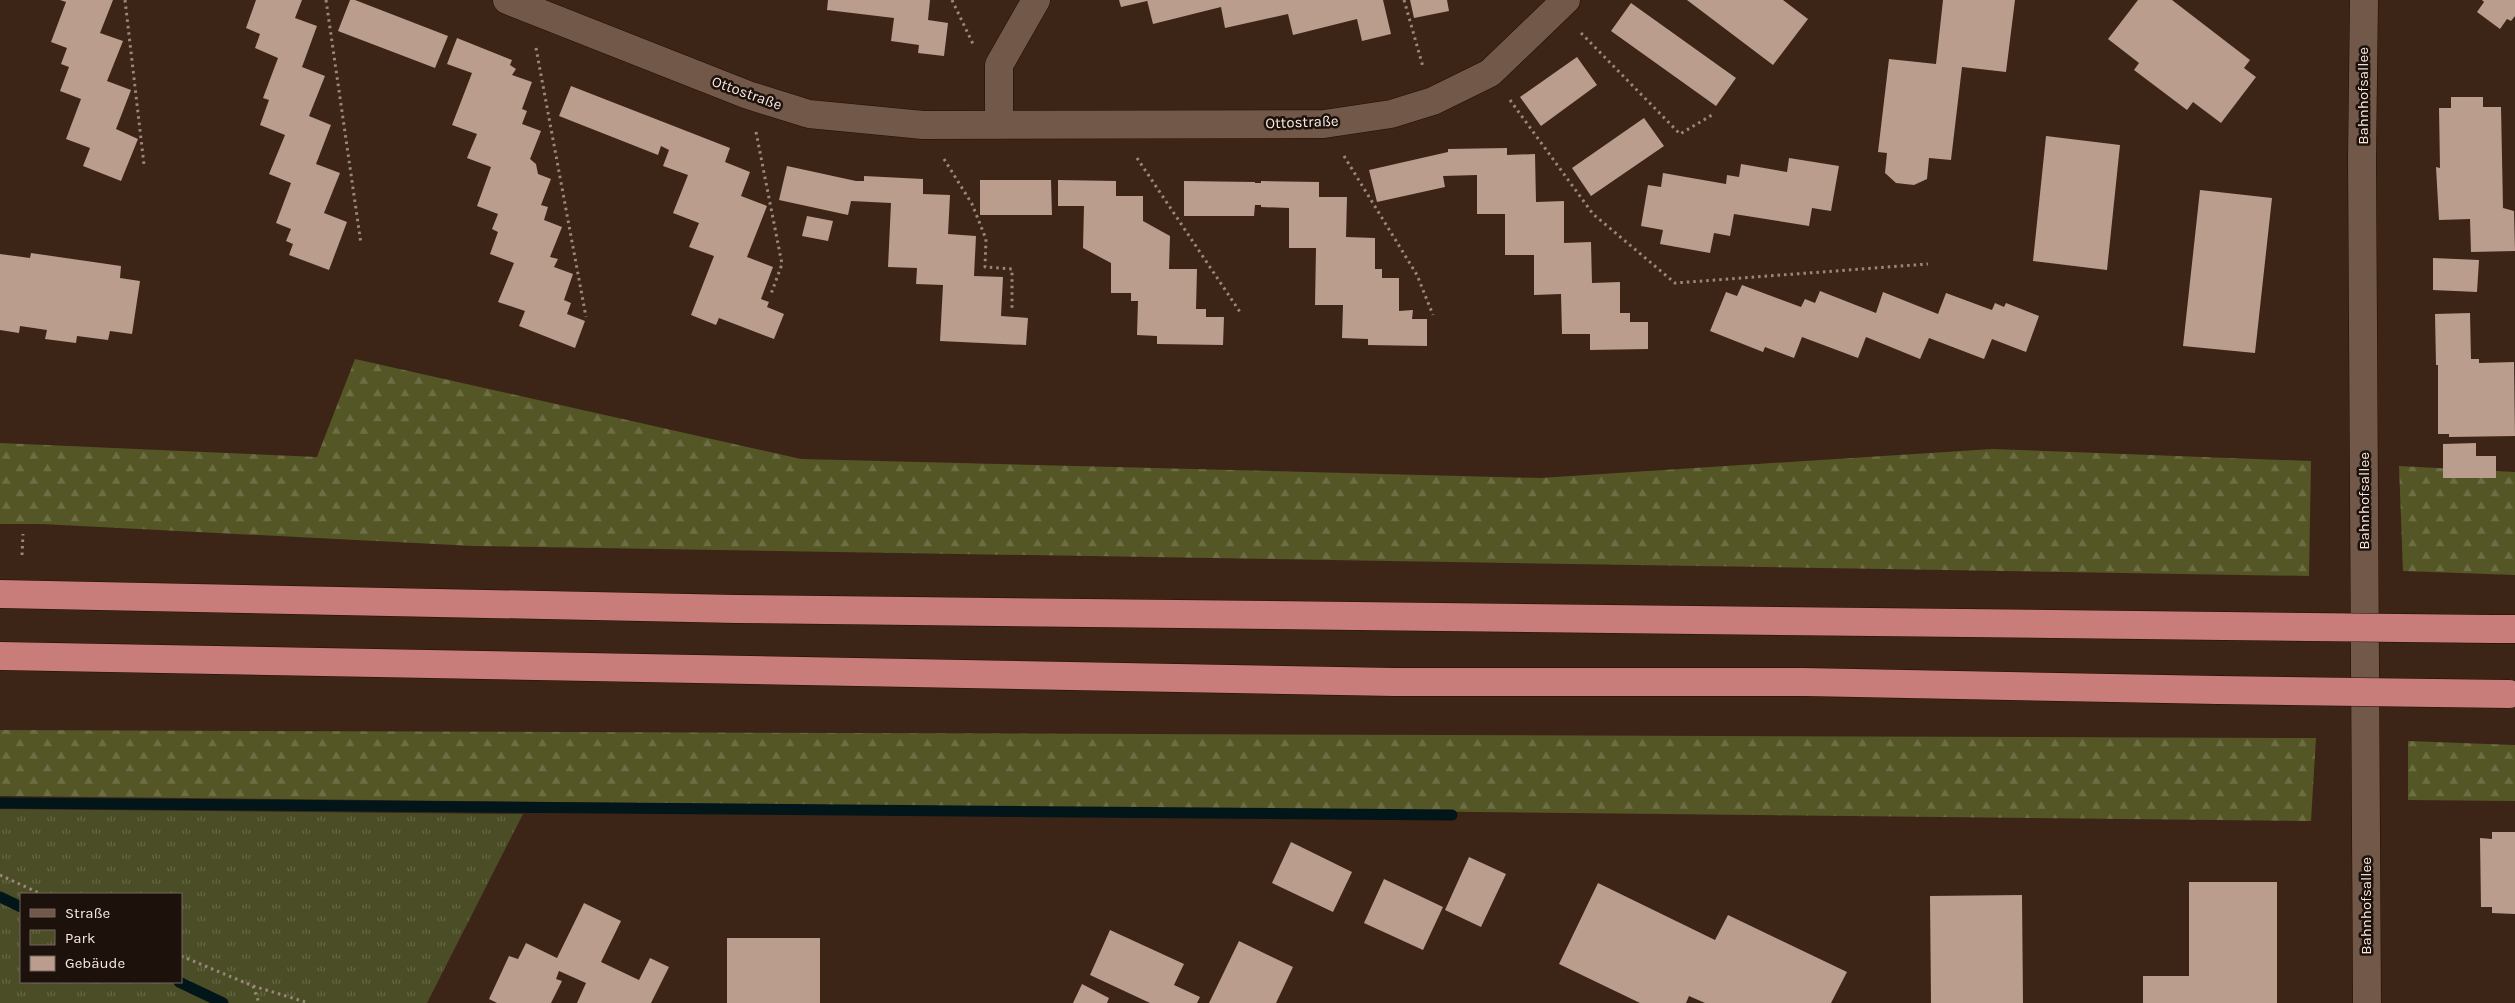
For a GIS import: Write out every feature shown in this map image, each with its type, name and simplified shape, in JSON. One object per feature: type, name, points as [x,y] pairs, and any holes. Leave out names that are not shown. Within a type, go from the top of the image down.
[{"type":"highway","points":[[0,594],[737,609],[2504,629]]},
{"type":"highway","points":[[0,656],[1394,682],[1794,682],[2512,694]]},
{"type":"street","points":[[999,124],[999,65],[1036,0]]},
{"type":"street","name":"Bahnhofsallee","points":[[2357,1],[2366,1003]]},
{"type":"street","name":"Ottostraße","points":[[518,4],[748,95],[809,114],[923,125],[1324,124],[1391,114],[1433,101],[1490,73],[1562,5]]},
{"type":"path","points":[[124,0],[144,165]]},
{"type":"path","points":[[326,0],[361,244]]},
{"type":"path","points":[[952,0],[971,43],[999,65]]},
{"type":"path","points":[[1404,0],[1433,101]]},
{"type":"path","points":[[518,4],[586,316]]},
{"type":"path","points":[[1562,5],[1680,134],[1712,115]]},
{"type":"path","points":[[1490,73],[1593,214],[1675,283],[1928,264]]},
{"type":"path","points":[[748,95],[782,264],[772,294]]},
{"type":"path","points":[[1114,124],[1240,312]]},
{"type":"path","points":[[1324,124],[1417,276],[1433,315]]},
{"type":"path","points":[[923,125],[972,204],[986,239],[985,267],[1012,269],[1012,309]]},
{"type":"path","points":[[22,555],[23,534]]},
{"type":"path","points":[[0,875],[39,893]]},
{"type":"path","points":[[182,956],[253,986],[309,1003]]},
{"type":"path","points":[[253,986],[259,1003]]},
{"type":"green space","points":[[355,359],[801,459],[1540,478],[1992,449],[2311,461],[2309,576],[474,546],[42,524],[0,524],[0,443],[317,457]]},
{"type":"green space","points":[[2399,466],[2515,472],[2515,575],[2403,571]]},
{"type":"green space","points":[[0,730],[2316,738],[2311,821],[0,796]]},
{"type":"green space","points":[[2408,741],[2515,745],[2515,801],[2408,800]]},
{"type":"green space","points":[[0,809],[523,814],[427,1003],[0,1003]]},
{"type":"building","points":[[60,0],[113,0],[100,33],[123,41],[107,81],[131,90],[116,129],[138,139],[121,181],[83,166],[90,148],[66,139],[81,99],[60,91],[69,67],[61,64],[67,48],[51,42],[66,2]]},
{"type":"building","points":[[256,0],[302,0],[295,18],[317,26],[302,67],[325,76],[309,116],[331,125],[316,164],[340,173],[324,213],[347,222],[329,270],[289,255],[293,244],[286,241],[291,229],[276,223],[291,183],[269,174],[285,135],[260,125],[269,100],[263,98],[278,58],[255,48],[260,34],[246,28]]},
{"type":"building","points":[[350,0],[355,0],[448,36],[435,68],[338,31]]},
{"type":"building","points":[[828,0],[930,0],[928,20],[948,23],[944,56],[918,53],[919,45],[891,41],[894,18],[827,10]]},
{"type":"building","points":[[1119,0],[1147,0],[1147,1],[1121,7]]},
{"type":"building","points":[[1147,0],[1383,0],[1391,34],[1362,41],[1357,19],[1293,35],[1288,14],[1225,28],[1221,7],[1153,24]]},
{"type":"building","points":[[1410,0],[1447,0],[1449,11],[1414,18]]},
{"type":"building","points":[[1687,0],[1783,0],[1808,19],[1773,65]]},
{"type":"building","points":[[1943,0],[2015,0],[2006,72],[1962,67],[1951,160],[1929,158],[1927,179],[1914,185],[1896,183],[1885,173],[1887,153],[1878,152],[1889,59],[1936,64]]},
{"type":"building","points":[[2138,0],[2172,0],[2250,60],[2244,68],[2256,77],[2221,123],[2193,102],[2187,110],[2134,70],[2139,63],[2108,39]]},
{"type":"building","points":[[2482,0],[2515,0],[2515,16],[2511,21],[2507,19],[2500,29],[2477,12],[2484,2]]},
{"type":"building","points":[[1631,3],[1736,78],[1716,106],[1611,31]]},
{"type":"building","points":[[457,38],[512,60],[510,65],[516,69],[512,75],[532,82],[522,109],[527,111],[522,124],[541,131],[530,159],[536,164],[538,174],[551,179],[541,205],[548,207],[544,220],[562,227],[550,257],[558,259],[554,267],[573,274],[564,300],[571,303],[567,314],[585,321],[575,348],[519,326],[525,311],[498,302],[514,263],[490,254],[498,232],[492,229],[498,214],[477,206],[491,167],[467,158],[477,134],[452,125],[472,73],[447,64]]},
{"type":"building","points":[[1577,57],[1597,85],[1541,126],[1520,97]]},
{"type":"building","points":[[571,86],[730,148],[725,162],[750,172],[741,196],[767,206],[747,257],[773,267],[761,299],[769,302],[767,307],[784,314],[774,339],[719,318],[716,325],[691,315],[714,256],[689,247],[699,223],[673,213],[688,175],[663,166],[669,150],[661,146],[658,155],[559,116]]},
{"type":"building","points":[[2451,97],[2483,97],[2483,107],[2501,107],[2503,208],[2514,211],[2515,251],[2471,252],[2470,219],[2439,220],[2436,167],[2440,168],[2439,108],[2451,108]]},
{"type":"building","points":[[1644,118],[1664,146],[1591,196],[1572,168]]},
{"type":"building","points":[[2046,136],[2120,145],[2107,270],[2033,261]]},
{"type":"building","points":[[1507,148],[1507,155],[1535,154],[1536,202],[1564,201],[1564,243],[1591,242],[1592,283],[1620,282],[1620,313],[1630,313],[1630,322],[1648,322],[1648,349],[1590,350],[1590,334],[1562,334],[1561,294],[1534,295],[1534,255],[1505,255],[1505,214],[1477,214],[1477,175],[1443,176],[1445,187],[1377,202],[1369,170],[1448,152],[1448,149]]},
{"type":"building","points":[[1789,158],[1839,166],[1831,211],[1812,208],[1809,226],[1734,214],[1730,236],[1714,233],[1710,253],[1660,244],[1663,230],[1641,226],[1648,185],[1661,187],[1663,173],[1726,184],[1727,175],[1739,177],[1741,164],[1787,172]]},
{"type":"building","points":[[787,166],[856,181],[864,181],[864,176],[923,179],[923,194],[950,195],[948,234],[976,236],[974,276],[1003,277],[1001,316],[1028,318],[1026,345],[940,341],[943,285],[916,284],[917,268],[888,267],[891,203],[851,201],[848,215],[779,200]]},
{"type":"building","points":[[980,180],[1051,180],[1052,215],[980,215]]},
{"type":"building","points":[[1058,180],[1116,181],[1116,196],[1143,196],[1143,221],[1170,236],[1169,269],[1197,269],[1196,309],[1206,309],[1206,317],[1224,317],[1223,345],[1157,344],[1157,336],[1137,335],[1138,301],[1131,301],[1131,293],[1111,293],[1111,263],[1083,248],[1084,206],[1058,206]]},
{"type":"building","points":[[1184,181],[1319,182],[1319,197],[1347,197],[1346,237],[1375,238],[1375,269],[1382,269],[1382,278],[1399,278],[1399,311],[1413,310],[1412,319],[1427,319],[1427,346],[1368,345],[1368,339],[1342,338],[1343,305],[1315,305],[1316,248],[1289,248],[1289,208],[1255,205],[1254,216],[1184,216]]},
{"type":"building","points":[[2200,190],[2272,198],[2255,353],[2183,346]]},
{"type":"building","points":[[807,216],[833,221],[828,241],[802,236]]},
{"type":"building","points":[[31,253],[121,266],[120,278],[140,281],[132,334],[110,331],[108,340],[77,336],[76,343],[45,339],[47,330],[20,326],[19,333],[0,330],[0,254],[30,258]]},
{"type":"building","points":[[2433,258],[2479,260],[2477,292],[2433,290]]},
{"type":"building","points":[[1742,285],[1801,307],[1805,299],[1815,303],[1820,291],[1876,313],[1883,292],[1938,314],[1946,293],[1992,310],[1995,303],[2004,307],[2006,303],[2039,316],[2026,352],[1992,339],[1984,359],[1929,338],[1920,359],[1866,337],[1858,358],[1802,337],[1794,358],[1765,347],[1763,352],[1710,331],[1726,292],[1737,296]]},
{"type":"building","points":[[2470,313],[2471,359],[2479,359],[2479,363],[2514,362],[2515,436],[2449,437],[2449,434],[2438,434],[2438,365],[2436,365],[2435,314]]},
{"type":"building","points":[[2476,443],[2476,456],[2496,456],[2496,478],[2443,478],[2443,444]]},
{"type":"building","points":[[2492,832],[2515,832],[2515,914],[2492,913],[2492,907],[2481,907],[2480,838],[2492,839]]},
{"type":"building","points":[[1291,842],[1352,872],[1333,912],[1272,883]]},
{"type":"building","points":[[1469,857],[1506,874],[1481,927],[1445,910]]},
{"type":"building","points":[[1384,879],[1443,907],[1423,950],[1364,923]]},
{"type":"building","points":[[2189,882],[2277,882],[2277,1003],[2143,1003],[2143,976],[2189,976]]},
{"type":"building","points":[[1598,883],[1715,940],[1728,915],[1847,972],[1831,1003],[1705,1003],[1689,996],[1686,1003],[1640,1003],[1559,964]]},
{"type":"building","points":[[2022,895],[2023,1003],[1931,1003],[1930,896]]},
{"type":"building","points":[[584,903],[621,921],[601,962],[639,980],[650,958],[669,967],[651,1003],[577,1003],[586,983],[559,971],[556,979],[562,981],[551,1003],[497,1003],[489,999],[509,956],[518,959],[526,943],[557,958]]},
{"type":"building","points":[[1110,930],[1184,964],[1174,985],[1200,997],[1197,1003],[1150,1003],[1090,975]]},
{"type":"building","points":[[727,938],[820,938],[820,1003],[727,1003]]},
{"type":"building","points":[[1239,941],[1293,967],[1276,1003],[1209,1003]]},
{"type":"building","points":[[1082,984],[1109,998],[1107,1003],[1073,1003]]},
{"type":"waterway","points":[[0,803],[1452,815]]},
{"type":"waterway","points":[[0,897],[20,907]]},
{"type":"waterway","points":[[181,983],[223,1003]]}]
